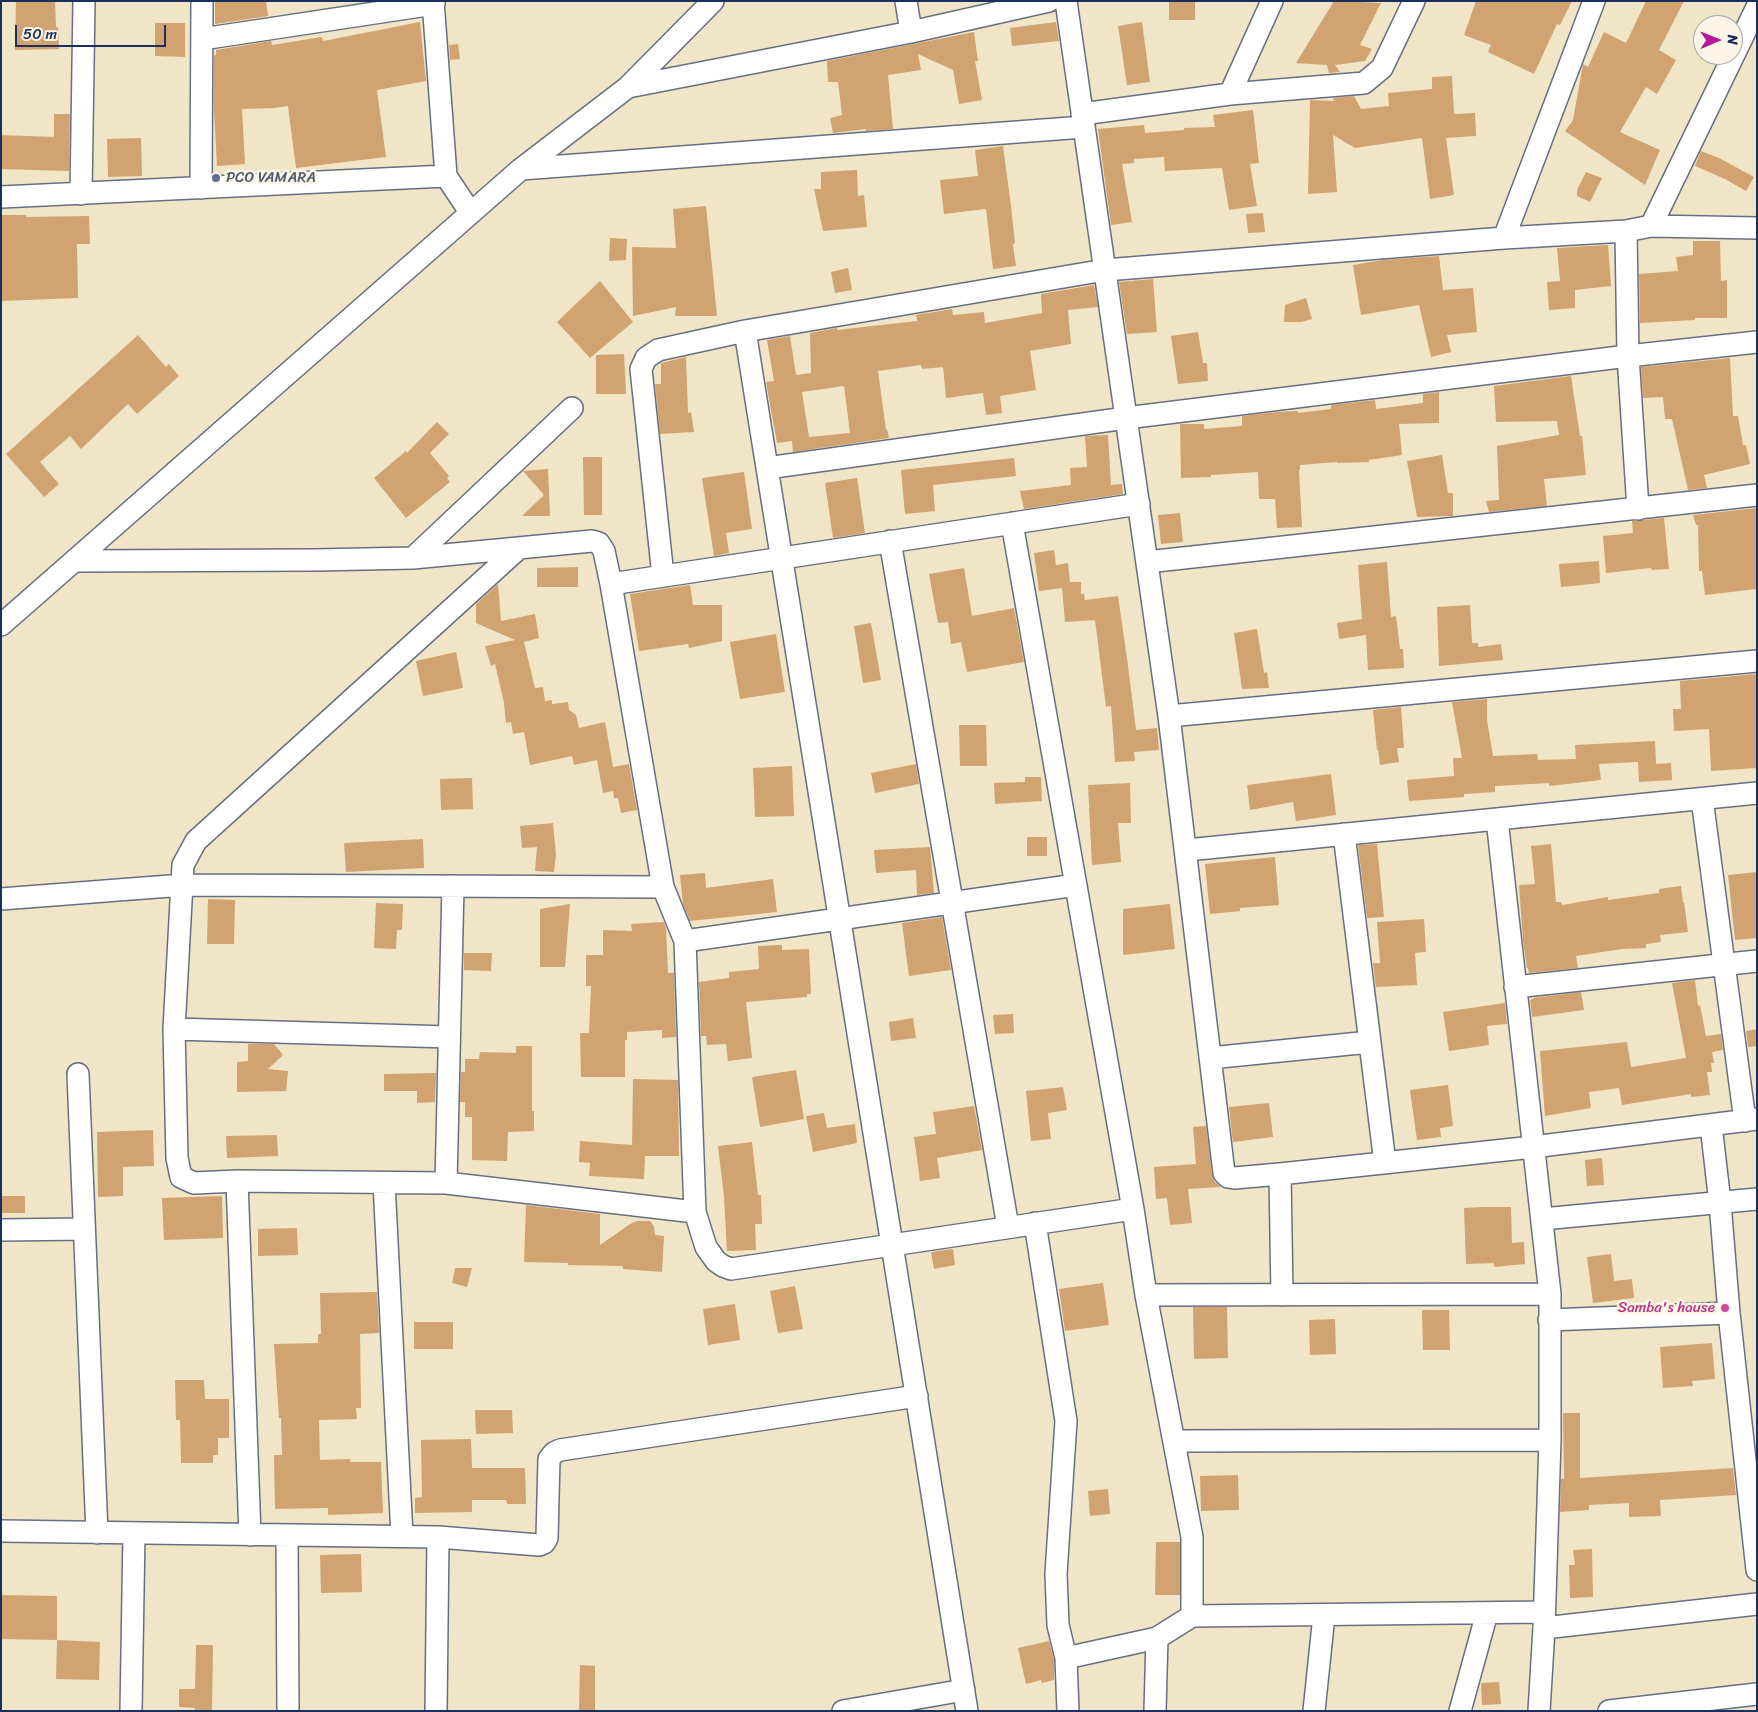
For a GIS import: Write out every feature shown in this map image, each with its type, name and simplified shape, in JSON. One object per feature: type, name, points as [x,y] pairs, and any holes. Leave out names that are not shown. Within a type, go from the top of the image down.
[{"type":"street","points":[[81,194],[84,1]]},
{"type":"street","points":[[201,188],[202,1]]},
{"type":"street","points":[[1,625],[470,212],[521,169],[628,87],[713,1]]},
{"type":"street","points":[[906,1],[910,32]]},
{"type":"street","points":[[628,87],[910,32],[1049,1]]},
{"type":"street","points":[[1066,1],[1170,716],[1224,1173],[1228,1177],[1234,1178],[1280,1174],[1533,1147],[1751,1120],[1723,965],[1702,799]]},
{"type":"street","points":[[1230,94],[1272,1]]},
{"type":"street","points":[[521,169],[1083,120],[1230,94],[1364,84],[1382,68],[1414,1]]},
{"type":"street","points":[[1504,238],[1594,1]]},
{"type":"street","points":[[202,39],[434,3],[446,176],[470,212]]},
{"type":"street","points":[[1651,226],[1757,7]]},
{"type":"street","points":[[1,197],[446,176]]},
{"type":"street","points":[[663,576],[641,369],[646,358],[658,350],[745,331],[1105,270],[1626,230],[1651,226],[1757,228]]},
{"type":"street","points":[[1626,230],[1628,356],[1638,509]]},
{"type":"street","points":[[745,331],[968,1711]]},
{"type":"street","points":[[767,468],[1126,418],[1628,356],[1757,342]]},
{"type":"street","points":[[413,558],[572,408]]},
{"type":"street","points":[[1147,562],[1757,496]]},
{"type":"street","points":[[611,584],[1139,504]]},
{"type":"street","points":[[1012,523],[1133,1209],[1146,1295],[1192,1537],[1192,1616]]},
{"type":"street","points":[[75,561],[413,558],[592,541],[599,544],[604,551],[611,584],[663,887],[685,941],[695,1212],[706,1247],[716,1261],[732,1269],[1133,1209]]},
{"type":"street","points":[[890,541],[1008,1227]]},
{"type":"street","points":[[519,548],[196,841],[183,865],[174,1029],[177,1158],[182,1177],[194,1183],[236,1181],[446,1183],[695,1212]]},
{"type":"street","points":[[1170,716],[1757,661]]},
{"type":"street","points":[[1186,850],[1757,793]]},
{"type":"street","points":[[1497,819],[1550,1294],[1550,1440],[1539,1711]]},
{"type":"street","points":[[1344,834],[1385,1163]]},
{"type":"street","points":[[1,899],[183,885],[663,887]]},
{"type":"street","points":[[685,941],[1076,885]]},
{"type":"street","points":[[446,1183],[453,886]]},
{"type":"street","points":[[1515,987],[1757,961]]},
{"type":"street","points":[[174,1029],[449,1037]]},
{"type":"street","points":[[1210,1058],[1370,1042]]},
{"type":"street","points":[[78,1074],[97,1533]]},
{"type":"street","points":[[1711,1125],[1757,1570]]},
{"type":"street","points":[[1280,1174],[1282,1294]]},
{"type":"street","points":[[236,1181],[250,1534]]},
{"type":"street","points":[[384,1183],[402,1536]]},
{"type":"street","points":[[1542,1219],[1757,1199]]},
{"type":"street","points":[[1035,1223],[1066,1421],[1056,1574],[1058,1625],[1066,1658],[1068,1711]]},
{"type":"street","points":[[1,1230],[84,1229]]},
{"type":"street","points":[[1146,1295],[1550,1294]]},
{"type":"street","points":[[1549,1320],[1729,1313]]},
{"type":"street","points":[[1,1531],[402,1536],[539,1545],[544,1543],[547,1538],[549,1459],[560,1450],[917,1396]]},
{"type":"street","points":[[1175,1442],[1550,1440]]},
{"type":"street","points":[[131,1711],[134,1533]]},
{"type":"street","points":[[287,1535],[288,1711]]},
{"type":"street","points":[[436,1711],[438,1537]]},
{"type":"street","points":[[1066,1658],[1157,1638],[1192,1616],[1486,1614],[1544,1620],[1757,1604]]},
{"type":"street","points":[[1460,1711],[1486,1614]]},
{"type":"street","points":[[1314,1711],[1324,1615]]},
{"type":"street","points":[[1154,1711],[1157,1638]]},
{"type":"street","points":[[843,1711],[964,1690]]},
{"type":"street","points":[[1609,1711],[1757,1694]]},
{"type":"building","points":[[16,1],[55,1],[59,49],[15,50]]},
{"type":"building","points":[[215,1],[266,1],[268,16],[215,24]]},
{"type":"building","points":[[1169,1],[1195,1],[1195,20],[1169,20]]},
{"type":"building","points":[[1334,1],[1381,3],[1360,45],[1372,49],[1365,61],[1335,65],[1340,72],[1329,73],[1327,65],[1296,63]]},
{"type":"building","points":[[1476,1],[1572,1],[1560,25],[1557,24],[1534,74],[1488,52],[1491,45],[1464,35]]},
{"type":"building","points":[[1646,1],[1684,1],[1659,50],[1676,60],[1657,94],[1646,87],[1620,132],[1660,150],[1645,185],[1565,131],[1573,120],[1583,64],[1588,67],[1604,32],[1626,43]]},
{"type":"building","points":[[420,22],[426,81],[377,90],[386,157],[296,168],[288,106],[242,109],[245,164],[217,166],[214,109],[214,55],[216,55],[216,50],[271,41],[272,45],[322,37],[323,41]]},
{"type":"building","points":[[1056,22],[1059,41],[1012,46],[1010,28]]},
{"type":"building","points":[[1142,22],[1150,82],[1127,85],[1118,26]]},
{"type":"building","points":[[155,23],[185,23],[185,57],[155,56]]},
{"type":"building","points":[[974,32],[978,61],[975,61],[982,100],[959,104],[953,70],[918,54],[921,70],[888,75],[893,129],[866,131],[866,129],[833,133],[830,118],[842,115],[838,82],[828,82],[827,61]]},
{"type":"building","points":[[458,44],[460,59],[450,60],[449,45]]},
{"type":"building","points":[[1452,76],[1454,114],[1475,113],[1476,136],[1446,138],[1454,195],[1430,199],[1422,138],[1355,148],[1333,135],[1337,192],[1308,194],[1310,100],[1334,101],[1333,98],[1354,96],[1361,109],[1389,106],[1388,93],[1432,89],[1432,77]]},
{"type":"building","points":[[1253,110],[1259,163],[1250,164],[1257,206],[1229,210],[1222,168],[1165,171],[1164,157],[1134,159],[1134,163],[1122,164],[1132,222],[1111,225],[1098,129],[1144,125],[1145,133],[1184,130],[1184,128],[1215,127],[1213,115]]},
{"type":"building","points":[[54,114],[70,114],[69,171],[1,169],[1,135],[54,137]]},
{"type":"building","points":[[141,138],[142,176],[108,177],[107,139]]},
{"type":"building","points":[[1003,146],[1016,266],[993,269],[986,209],[944,214],[940,180],[978,176],[975,150]]},
{"type":"building","points":[[1701,151],[1719,158],[1754,177],[1746,191],[1725,179],[1695,166]]},
{"type":"building","points":[[857,170],[858,196],[864,195],[867,227],[823,231],[814,189],[821,189],[821,172]]},
{"type":"building","points":[[1586,172],[1602,178],[1590,202],[1577,196],[1577,190]]},
{"type":"building","points":[[706,206],[717,316],[675,316],[676,307],[633,316],[632,247],[676,248],[673,209]]},
{"type":"building","points":[[1263,213],[1265,232],[1248,233],[1246,214]]},
{"type":"building","points":[[1,215],[26,215],[26,217],[89,216],[90,244],[77,244],[78,298],[1,301]]},
{"type":"building","points":[[610,238],[627,239],[626,260],[609,261]]},
{"type":"building","points":[[1693,241],[1720,241],[1721,281],[1727,280],[1727,318],[1695,318],[1695,320],[1640,323],[1639,274],[1678,271],[1676,257],[1693,255]]},
{"type":"building","points":[[1608,245],[1611,286],[1575,290],[1575,308],[1549,310],[1547,282],[1560,281],[1557,248]]},
{"type":"building","points":[[1439,256],[1443,290],[1473,288],[1477,332],[1447,335],[1451,352],[1431,357],[1419,305],[1361,315],[1353,265],[1382,260]]},
{"type":"building","points":[[848,268],[852,290],[835,293],[831,272]]},
{"type":"building","points":[[1153,279],[1157,332],[1127,334],[1119,282]]},
{"type":"building","points":[[600,281],[633,322],[590,358],[557,322]]},
{"type":"building","points":[[1094,285],[1098,307],[1068,310],[1071,344],[1030,351],[1036,390],[1000,396],[1002,413],[986,415],[983,393],[946,398],[943,367],[922,369],[921,365],[878,371],[886,430],[889,438],[793,452],[792,441],[777,443],[766,382],[774,381],[767,340],[790,336],[796,375],[811,373],[810,333],[837,328],[837,330],[917,321],[916,315],[952,309],[953,315],[984,312],[985,323],[1042,313],[1041,294]],"holes":[[[844,386],[850,433],[809,437],[802,392]]]},
{"type":"building","points":[[1306,298],[1312,319],[1301,322],[1284,322],[1285,305]]},
{"type":"building","points":[[1198,332],[1203,363],[1207,363],[1208,381],[1178,384],[1171,336]]},
{"type":"building","points":[[138,335],[166,367],[169,364],[179,376],[137,414],[128,404],[81,449],[70,436],[40,462],[59,484],[44,497],[6,454]]},
{"type":"building","points":[[624,354],[626,394],[596,394],[596,355]]},
{"type":"building","points":[[686,357],[688,413],[691,412],[694,432],[660,434],[655,384],[661,384],[661,363]]},
{"type":"building","points":[[1730,358],[1733,416],[1738,416],[1743,445],[1746,445],[1750,464],[1704,475],[1707,488],[1688,490],[1672,419],[1665,419],[1663,397],[1643,398],[1641,367]]},
{"type":"building","points":[[1571,376],[1580,436],[1582,436],[1586,475],[1544,479],[1547,506],[1489,512],[1486,501],[1499,500],[1497,446],[1559,435],[1557,421],[1496,422],[1494,386]]},
{"type":"building","points":[[1439,392],[1439,423],[1399,424],[1402,455],[1369,460],[1369,462],[1300,465],[1302,527],[1277,528],[1275,499],[1259,499],[1258,472],[1181,478],[1180,424],[1204,424],[1204,429],[1242,426],[1242,416],[1277,412],[1298,411],[1298,413],[1331,409],[1331,405],[1375,400],[1376,409],[1423,403],[1423,394]]},
{"type":"building","points":[[437,422],[449,434],[430,453],[449,476],[447,478],[450,482],[406,518],[374,478],[406,451],[407,453]]},
{"type":"building","points":[[1108,435],[1111,485],[1122,484],[1123,494],[1024,509],[1020,491],[1071,485],[1070,468],[1087,467],[1085,436]]},
{"type":"building","points":[[1442,455],[1448,493],[1453,493],[1453,516],[1417,517],[1407,461]]},
{"type":"building","points":[[583,457],[602,457],[602,515],[584,515]]},
{"type":"building","points":[[1014,458],[1016,476],[933,485],[935,511],[905,514],[901,470]]},
{"type":"building","points":[[548,469],[550,516],[522,516],[544,495],[523,471]]},
{"type":"building","points":[[744,472],[752,529],[726,533],[729,553],[714,556],[702,478]]},
{"type":"building","points":[[857,478],[865,533],[833,538],[825,483]]},
{"type":"building","points":[[1757,508],[1757,589],[1705,595],[1702,571],[1699,571],[1698,525],[1696,525],[1693,515]]},
{"type":"building","points":[[1180,513],[1183,542],[1161,544],[1158,515]]},
{"type":"building","points":[[1664,518],[1669,569],[1652,570],[1651,568],[1606,573],[1603,536],[1633,533],[1632,521]]},
{"type":"building","points":[[1054,550],[1056,565],[1068,563],[1070,582],[1081,582],[1081,594],[1084,594],[1085,600],[1118,596],[1136,730],[1157,728],[1159,750],[1134,752],[1135,761],[1115,762],[1111,706],[1106,707],[1095,620],[1065,622],[1062,588],[1039,591],[1034,553]]},
{"type":"building","points":[[1599,561],[1600,583],[1561,587],[1559,564]]},
{"type":"building","points":[[1387,562],[1391,617],[1396,616],[1400,649],[1403,649],[1404,668],[1368,670],[1366,635],[1339,639],[1337,623],[1362,619],[1358,565]]},
{"type":"building","points":[[578,567],[578,587],[537,587],[537,568]]},
{"type":"building","points":[[964,568],[972,616],[1014,608],[1024,662],[967,672],[961,642],[951,644],[948,622],[938,623],[929,574]]},
{"type":"building","points":[[498,584],[501,621],[535,614],[539,638],[524,642],[535,688],[543,687],[545,701],[552,700],[552,704],[568,702],[569,710],[576,715],[579,728],[605,722],[613,767],[629,764],[637,810],[621,813],[618,798],[614,798],[613,791],[603,793],[597,760],[574,765],[572,756],[530,765],[524,732],[513,734],[511,722],[506,723],[504,703],[495,664],[491,666],[485,646],[515,640],[476,623],[476,604]]},
{"type":"building","points":[[690,585],[693,605],[722,605],[722,641],[689,648],[688,644],[639,651],[630,594]]},
{"type":"building","points":[[1470,605],[1472,643],[1478,643],[1478,647],[1501,644],[1503,660],[1439,666],[1437,607]]},
{"type":"building","points":[[871,623],[881,680],[863,683],[854,626]]},
{"type":"building","points":[[1257,629],[1264,673],[1267,672],[1269,688],[1242,689],[1234,633]]},
{"type":"building","points":[[776,634],[785,692],[740,699],[730,642]]},
{"type":"building","points":[[456,652],[463,688],[423,696],[416,661]]},
{"type":"building","points":[[1757,674],[1757,768],[1711,771],[1709,729],[1674,731],[1673,709],[1681,709],[1680,681]]},
{"type":"building","points":[[1487,699],[1487,720],[1493,756],[1537,754],[1538,760],[1576,759],[1575,745],[1655,741],[1656,764],[1671,763],[1672,780],[1639,782],[1638,762],[1599,764],[1601,780],[1549,786],[1549,783],[1495,786],[1495,792],[1464,794],[1464,797],[1409,801],[1407,780],[1454,776],[1453,758],[1462,758],[1452,702]]},
{"type":"building","points":[[1401,707],[1404,748],[1397,748],[1399,762],[1380,765],[1373,710]]},
{"type":"building","points":[[959,725],[986,725],[987,766],[960,766]]},
{"type":"building","points":[[916,764],[919,784],[875,793],[871,773]]},
{"type":"building","points":[[792,766],[794,816],[755,817],[753,768]]},
{"type":"building","points":[[1331,774],[1336,815],[1296,821],[1293,802],[1250,810],[1247,785]]},
{"type":"building","points":[[1025,777],[1041,777],[1042,801],[995,804],[994,783],[1025,782]]},
{"type":"building","points":[[472,778],[473,809],[441,810],[440,779]]},
{"type":"building","points":[[1130,783],[1131,823],[1118,823],[1121,862],[1092,865],[1088,785]]},
{"type":"building","points":[[553,823],[556,855],[554,872],[535,871],[537,847],[522,848],[520,826]]},
{"type":"building","points":[[1027,837],[1047,837],[1047,856],[1027,856]]},
{"type":"building","points":[[423,839],[424,868],[346,872],[344,843]]},
{"type":"building","points":[[1377,844],[1384,917],[1367,918],[1358,845]]},
{"type":"building","points":[[1551,844],[1556,902],[1561,902],[1562,905],[1608,897],[1608,900],[1659,893],[1659,889],[1681,886],[1688,932],[1660,935],[1661,942],[1646,944],[1646,948],[1622,949],[1576,956],[1578,968],[1529,973],[1523,941],[1519,885],[1535,884],[1531,846]]},
{"type":"building","points":[[930,847],[934,893],[917,895],[916,870],[876,873],[874,850]]},
{"type":"building","points":[[1275,857],[1279,905],[1240,908],[1240,911],[1210,914],[1205,864]]},
{"type":"building","points":[[1757,872],[1757,938],[1735,940],[1728,875]]},
{"type":"building","points":[[705,873],[706,888],[773,879],[777,912],[690,921],[683,904],[680,875]]},
{"type":"building","points":[[208,899],[235,900],[234,944],[207,944]]},
{"type":"building","points":[[376,903],[403,904],[402,930],[397,930],[396,949],[374,948]]},
{"type":"building","points":[[570,904],[565,967],[540,967],[540,909]]},
{"type":"building","points":[[1170,904],[1175,949],[1123,955],[1123,909]]},
{"type":"building","points":[[942,917],[951,970],[909,976],[902,923]]},
{"type":"building","points":[[1424,919],[1426,952],[1415,953],[1417,985],[1376,987],[1373,963],[1380,963],[1377,922]]},
{"type":"building","points":[[664,922],[668,973],[674,973],[676,1037],[662,1038],[662,1030],[627,1032],[627,1040],[625,1040],[625,1077],[581,1077],[580,1033],[589,1033],[591,986],[586,986],[586,955],[603,955],[603,930],[632,931],[631,924]]},
{"type":"building","points":[[782,945],[782,950],[809,949],[811,994],[807,994],[807,997],[746,1002],[752,1058],[728,1061],[726,1044],[707,1045],[706,1036],[701,1036],[699,982],[729,978],[729,972],[759,969],[758,946]]},
{"type":"building","points":[[464,953],[492,953],[491,971],[464,970]]},
{"type":"building","points":[[1695,980],[1698,1006],[1700,1005],[1706,1036],[1721,1034],[1723,1050],[1712,1052],[1714,1063],[1711,1063],[1712,1072],[1707,1072],[1710,1095],[1691,1097],[1691,1094],[1622,1105],[1619,1088],[1589,1092],[1591,1108],[1545,1116],[1540,1051],[1627,1042],[1631,1067],[1686,1058],[1672,983]]},
{"type":"building","points":[[1581,992],[1584,1010],[1532,1017],[1530,1000],[1533,998]]},
{"type":"building","points":[[1505,1003],[1507,1024],[1487,1026],[1489,1045],[1449,1051],[1443,1012]]},
{"type":"building","points":[[1013,1014],[1014,1033],[995,1034],[993,1015]]},
{"type":"building","points":[[913,1018],[916,1038],[891,1041],[889,1022]]},
{"type":"building","points":[[1757,1029],[1757,1046],[1748,1047],[1746,1031]]},
{"type":"building","points":[[248,1044],[274,1044],[283,1055],[268,1069],[288,1071],[286,1091],[237,1092],[237,1062],[248,1061]]},
{"type":"building","points":[[516,1046],[532,1046],[532,1111],[534,1111],[534,1131],[508,1132],[507,1161],[472,1160],[472,1117],[465,1117],[465,1102],[460,1102],[461,1072],[465,1072],[465,1059],[479,1059],[480,1052],[516,1053]]},
{"type":"building","points":[[796,1070],[804,1119],[760,1127],[752,1077]]},
{"type":"building","points":[[436,1073],[435,1102],[417,1103],[417,1091],[384,1091],[384,1074]]},
{"type":"building","points":[[633,1079],[678,1080],[679,1156],[645,1156],[644,1179],[589,1176],[590,1163],[579,1162],[580,1141],[632,1145]]},
{"type":"building","points":[[1448,1085],[1453,1126],[1440,1128],[1441,1137],[1417,1140],[1410,1090]]},
{"type":"building","points":[[1063,1087],[1067,1110],[1048,1113],[1051,1139],[1031,1141],[1026,1091]]},
{"type":"building","points":[[1269,1103],[1273,1137],[1233,1142],[1229,1107]]},
{"type":"building","points":[[974,1106],[982,1150],[937,1158],[940,1178],[920,1181],[914,1137],[936,1134],[933,1112]]},
{"type":"building","points":[[824,1113],[827,1128],[855,1124],[857,1143],[813,1152],[806,1116]]},
{"type":"building","points":[[1206,1126],[1212,1174],[1215,1182],[1221,1187],[1188,1189],[1192,1223],[1170,1225],[1167,1198],[1156,1199],[1154,1167],[1196,1164],[1193,1127]]},
{"type":"building","points":[[153,1130],[154,1166],[123,1167],[123,1196],[98,1197],[97,1132]]},
{"type":"building","points":[[277,1135],[278,1156],[227,1158],[226,1136]]},
{"type":"building","points":[[752,1142],[758,1195],[761,1195],[762,1224],[755,1224],[756,1250],[727,1251],[724,1197],[718,1146]]},
{"type":"building","points":[[1602,1158],[1604,1185],[1587,1186],[1585,1160]]},
{"type":"building","points":[[1,1196],[25,1196],[25,1213],[1,1213]]},
{"type":"building","points":[[222,1196],[223,1238],[164,1240],[162,1198]]},
{"type":"building","points":[[526,1205],[600,1214],[600,1245],[630,1224],[637,1221],[650,1221],[654,1226],[655,1235],[664,1236],[662,1272],[623,1269],[623,1266],[524,1262]]},
{"type":"building","points":[[1511,1207],[1512,1243],[1524,1242],[1525,1264],[1494,1267],[1494,1263],[1466,1264],[1464,1208]]},
{"type":"building","points":[[297,1228],[298,1255],[258,1256],[258,1229]]},
{"type":"building","points":[[953,1249],[955,1265],[934,1269],[931,1252]]},
{"type":"building","points":[[1611,1254],[1614,1281],[1632,1279],[1634,1298],[1593,1303],[1587,1257]]},
{"type":"building","points":[[455,1268],[472,1268],[467,1287],[452,1283]]},
{"type":"building","points":[[1103,1283],[1109,1325],[1065,1331],[1059,1289]]},
{"type":"building","points":[[795,1286],[803,1329],[778,1333],[770,1291]]},
{"type":"building","points":[[377,1292],[379,1333],[360,1334],[361,1408],[356,1408],[357,1419],[319,1420],[320,1460],[350,1459],[350,1462],[381,1462],[383,1513],[328,1515],[328,1508],[275,1509],[274,1455],[282,1455],[281,1418],[279,1418],[274,1344],[318,1343],[318,1334],[321,1334],[320,1293]]},
{"type":"building","points":[[735,1304],[740,1340],[708,1345],[703,1309]]},
{"type":"building","points":[[1193,1307],[1227,1307],[1228,1358],[1194,1359]]},
{"type":"building","points":[[1422,1310],[1449,1310],[1450,1350],[1423,1350]]},
{"type":"building","points":[[1335,1319],[1336,1354],[1310,1355],[1309,1320]]},
{"type":"building","points":[[414,1322],[453,1322],[453,1349],[414,1349]]},
{"type":"building","points":[[1712,1343],[1715,1379],[1692,1381],[1693,1386],[1663,1388],[1660,1347]]},
{"type":"building","points":[[175,1380],[204,1380],[205,1399],[229,1399],[229,1438],[218,1438],[218,1455],[213,1455],[213,1463],[181,1463],[180,1420],[176,1420]]},
{"type":"building","points":[[475,1410],[512,1410],[513,1433],[476,1434]]},
{"type":"building","points":[[1563,1413],[1580,1413],[1580,1478],[1733,1468],[1736,1495],[1660,1500],[1661,1516],[1629,1517],[1629,1503],[1589,1505],[1589,1510],[1560,1512],[1561,1479],[1564,1479]]},
{"type":"building","points":[[471,1439],[472,1468],[525,1468],[526,1504],[507,1504],[506,1500],[472,1500],[472,1512],[415,1513],[415,1498],[422,1497],[421,1440]]},
{"type":"building","points":[[1238,1475],[1239,1510],[1201,1511],[1200,1476]]},
{"type":"building","points":[[1108,1489],[1110,1514],[1090,1516],[1088,1491]]},
{"type":"building","points":[[1156,1542],[1180,1542],[1180,1595],[1155,1595]]},
{"type":"building","points":[[1592,1549],[1593,1597],[1570,1598],[1569,1565],[1575,1565],[1573,1550]]},
{"type":"building","points":[[361,1554],[362,1592],[321,1593],[320,1555]]},
{"type":"building","points":[[1,1595],[57,1596],[57,1640],[1,1639]]},
{"type":"building","points":[[57,1640],[100,1642],[99,1680],[56,1679]]},
{"type":"building","points":[[1049,1641],[1054,1660],[1054,1680],[1042,1683],[1041,1680],[1026,1684],[1018,1648]]},
{"type":"building","points":[[196,1645],[213,1645],[212,1711],[195,1711],[195,1708],[179,1707],[179,1689],[195,1689]]},
{"type":"building","points":[[580,1665],[595,1666],[595,1711],[579,1711]]},
{"type":"building","points":[[1499,1682],[1501,1704],[1482,1705],[1481,1683]]},
{"type":"place","name":"PCO VAMARA","points":[[216,178]]},
{"type":"place","name":"Samba's hause","points":[[1725,1308]]}]
